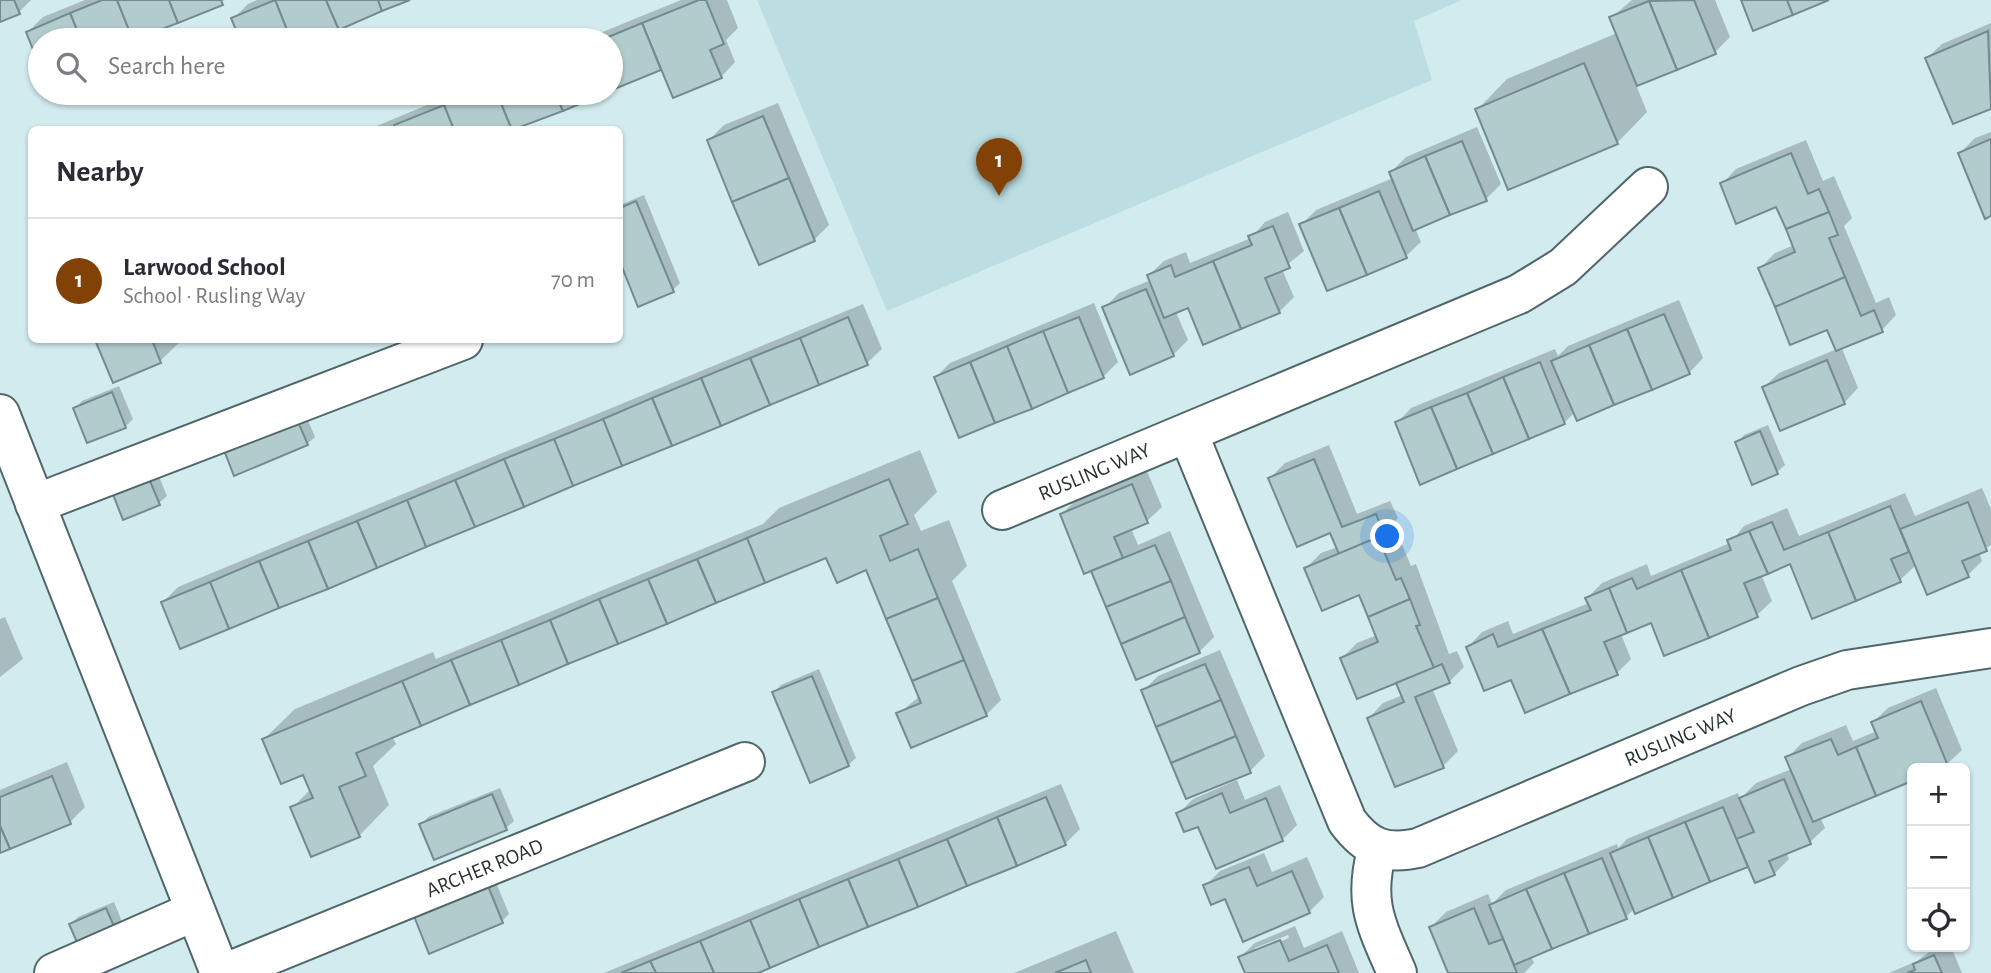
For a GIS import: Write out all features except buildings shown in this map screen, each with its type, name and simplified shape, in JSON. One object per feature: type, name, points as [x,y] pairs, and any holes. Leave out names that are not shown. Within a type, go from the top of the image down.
[{"type":"street","name":"RUSLING WAY","points":[[1002,510],[1542,282],[1563,267],[1648,187]]},
{"type":"street","points":[[35,504],[455,343]]},
{"type":"street","points":[[0,414],[8,457],[35,504],[219,973]]},
{"type":"street","points":[[1188,433],[1347,821],[1358,836],[1377,850],[1370,876],[1369,900],[1397,973]]},
{"type":"street","name":"RUSLING WAY","points":[[1377,850],[1398,853],[1418,848],[1801,686],[1847,670],[1991,648]]},
{"type":"street","name":"ARCHER ROAD","points":[[225,973],[745,762]]},
{"type":"street","points":[[54,973],[195,911]]},
{"type":"shaded area","points":[[757,0],[1462,0],[1414,21],[1432,80],[887,311]]},
{"type":"place","name":"Larwood School","points":[[999,196]]}]
